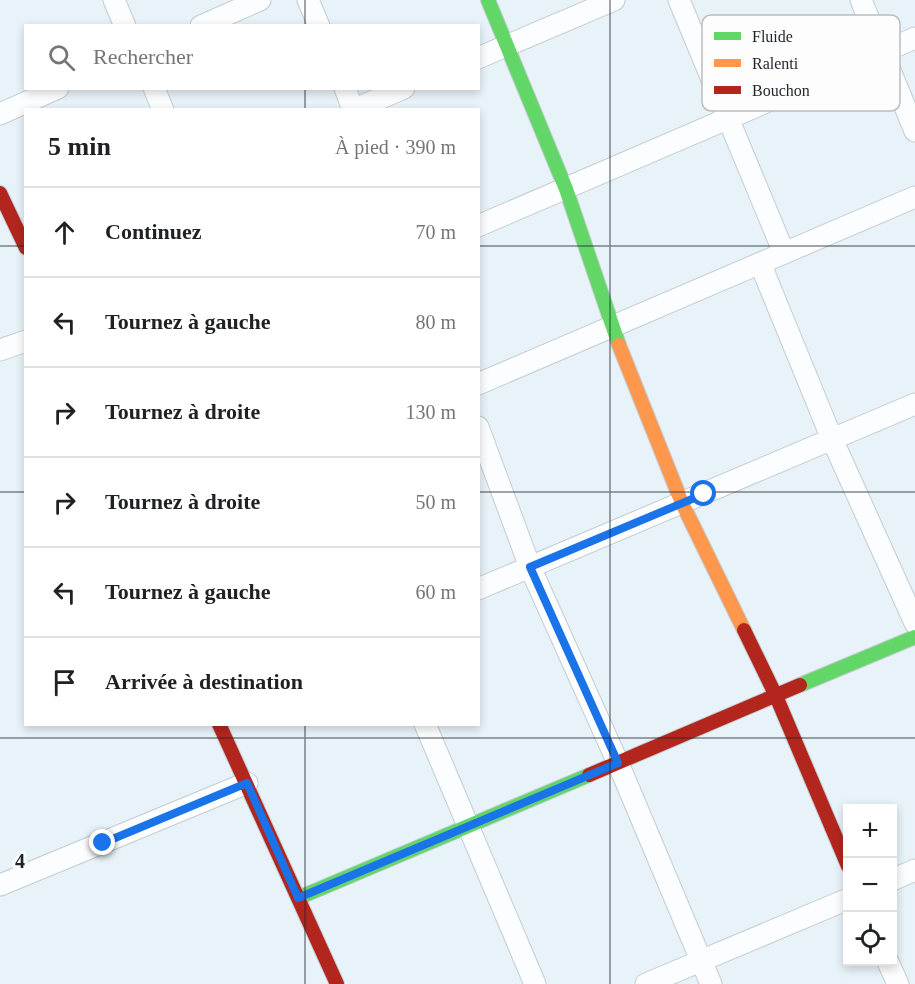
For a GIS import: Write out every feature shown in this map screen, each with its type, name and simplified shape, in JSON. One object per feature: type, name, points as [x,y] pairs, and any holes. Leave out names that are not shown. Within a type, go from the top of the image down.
[{"type":"street","points":[[114,0],[124,24]]},
{"type":"street","points":[[206,24],[260,0]]},
{"type":"street","points":[[309,0],[318,24]]},
{"type":"street","points":[[488,0],[566,189],[612,327],[682,502],[776,696],[845,858]]},
{"type":"street","points":[[480,57],[614,0]]},
{"type":"street","points":[[679,0],[702,58]]},
{"type":"street","points":[[861,0],[867,15]]},
{"type":"street","points":[[900,44],[915,38]]},
{"type":"street","points":[[0,114],[54,90]]},
{"type":"street","points":[[155,90],[162,108]]},
{"type":"street","points":[[346,90],[353,108]]},
{"type":"street","points":[[355,108],[399,90]]},
{"type":"street","points":[[900,95],[915,131]]},
{"type":"street","points":[[723,111],[784,253]]},
{"type":"street","points":[[480,225],[743,111]]},
{"type":"street","points":[[0,193],[24,246]]},
{"type":"street","points":[[480,383],[915,197]]},
{"type":"street","points":[[760,263],[832,439],[915,623]]},
{"type":"street","points":[[0,350],[24,342]]},
{"type":"street","points":[[480,588],[915,404]]},
{"type":"street","points":[[480,432],[530,567],[618,763],[711,984]]},
{"type":"street","points":[[298,898],[915,638]]},
{"type":"street","points":[[220,726],[337,984]]},
{"type":"street","points":[[426,726],[535,984]]},
{"type":"street","points":[[0,885],[247,783]]},
{"type":"street","points":[[897,878],[915,870]]},
{"type":"street","points":[[646,984],[843,901]]},
{"type":"street","points":[[890,966],[898,984]]},
{"type":"traffic: fast","points":[[488,0],[566,189],[619,345]]},
{"type":"traffic: fast","points":[[800,685],[915,637]]},
{"type":"traffic: fast","points":[[298,898],[589,775]]},
{"type":"traffic: slow","points":[[619,345],[682,503],[744,630]]},
{"type":"traffic: jam","points":[[0,193],[24,244]]},
{"type":"traffic: jam","points":[[744,630],[776,696],[845,858]]},
{"type":"traffic: jam","points":[[589,775],[800,685]]},
{"type":"traffic: jam","points":[[220,726],[337,984]]},
{"type":"route","points":[[103,843],[247,783],[298,898],[618,763],[530,567],[704,494]]}]
